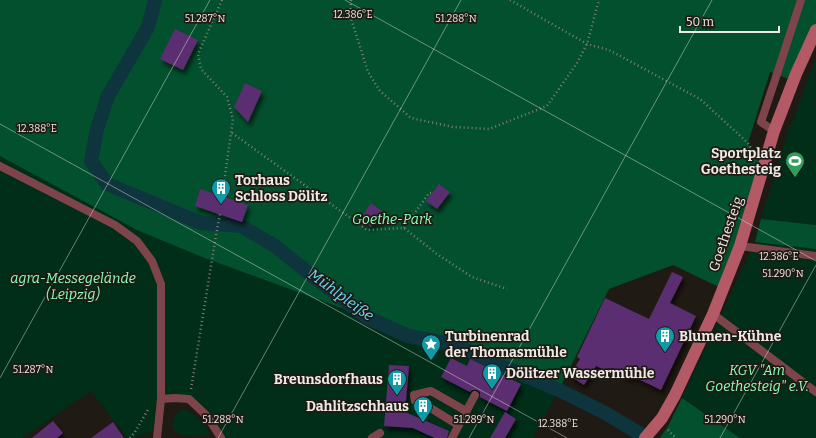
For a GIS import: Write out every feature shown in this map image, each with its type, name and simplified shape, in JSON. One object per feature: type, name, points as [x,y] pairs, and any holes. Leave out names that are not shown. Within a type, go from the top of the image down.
[{"type":"main road","name":"Goethesteig","points":[[649,434],[662,418],[675,395],[713,314],[740,246],[774,131],[796,74],[816,30]]},
{"type":"lane","points":[[774,131],[760,122],[801,0]]},
{"type":"lane","points":[[0,166],[115,225],[137,241],[152,261],[160,284],[161,399],[157,438]]},
{"type":"lane","points":[[740,246],[816,256]]},
{"type":"lane","points":[[713,314],[816,392]]},
{"type":"lane","points":[[458,425],[424,404],[415,401],[414,395],[431,391],[466,410]]},
{"type":"lane","points":[[452,438],[475,395]]},
{"type":"lane","points":[[161,399],[189,399],[207,416],[222,438]]},
{"type":"lane","points":[[372,438],[380,433]]},
{"type":"path","points":[[222,0],[198,54],[201,69],[226,97],[234,119],[222,197]]},
{"type":"path","points":[[351,0],[350,15],[368,72],[380,91],[411,118],[453,127],[490,129],[547,106],[577,63],[587,44],[599,0]]},
{"type":"path","points":[[510,0],[587,44],[609,50],[700,99],[748,143],[763,169]]},
{"type":"path","points":[[232,133],[367,230],[404,228],[438,254],[472,277],[507,289]]},
{"type":"path","points":[[404,228],[429,193],[432,194]]},
{"type":"path","points":[[189,399],[220,214]]},
{"type":"path","points":[[130,438],[152,403],[161,399]]},
{"type":"green space","name":"Goethe-Park","points":[[0,0],[816,0],[777,74],[770,72],[748,143],[763,169],[723,289],[673,265],[609,289],[559,390],[533,438],[221,438],[189,399],[161,399],[153,431],[133,438],[127,438],[91,391],[22,438],[0,438]]},
{"type":"green space","name":"Goethe-Park","points":[[0,0],[816,0],[816,30],[794,81],[770,72],[748,143],[763,169],[723,289],[673,265],[609,289],[559,390],[480,357],[472,352],[446,343],[408,336],[366,317],[202,257],[137,230],[0,156]]},
{"type":"green space","name":"Sportplatz Goethesteig","points":[[816,58],[816,225],[761,219],[786,138]]},
{"type":"green space","points":[[761,219],[816,225],[816,249],[755,242]]},
{"type":"green space","name":"KGV \"Am Goethesteig\" e.V.","points":[[755,242],[816,249],[816,438],[740,438],[682,398]]},
{"type":"green space","points":[[682,398],[740,438],[660,438],[668,426]]},
{"type":"green space","points":[[182,409],[190,412],[198,418],[210,433],[208,435],[192,436],[179,434],[176,432],[172,427],[174,419]]},
{"type":"building","points":[[175,29],[198,40],[183,70],[160,59]]},
{"type":"building","points":[[245,83],[262,91],[248,122],[234,107]]},
{"type":"building","points":[[439,184],[450,192],[437,209],[426,201]]},
{"type":"building","name":"Torhaus Schloss Dölitz","points":[[200,189],[248,205],[242,222],[195,206]]},
{"type":"building","points":[[371,203],[386,214],[378,224],[375,222],[371,227],[360,219]]},
{"type":"building","points":[[672,272],[683,277],[670,303],[696,316],[661,390],[632,376],[631,379],[608,368],[607,371],[596,366],[584,385],[570,376],[580,359],[577,357],[605,298],[649,319]]},
{"type":"building","name":"Dölitzer Wassermühle","points":[[451,358],[467,366],[470,359],[521,384],[507,411],[480,397],[480,392],[477,390],[472,390],[470,392],[441,377]]},
{"type":"building","name":"Breunsdorfhaus","points":[[389,365],[409,366],[405,412],[449,431],[447,438],[435,438],[413,428],[384,426]]},
{"type":"building","points":[[505,412],[516,419],[505,438],[490,438]]},
{"type":"building","points":[[53,421],[63,433],[57,438],[32,438]]},
{"type":"building","points":[[113,422],[124,438],[91,438]]},
{"type":"waterway","name":"Mühlpleiße","points":[[155,0],[148,27],[108,96],[97,129],[91,161],[107,184],[201,223],[241,226],[275,246],[366,317],[408,336],[446,343],[472,352],[480,357],[559,390],[607,414],[647,438]]},
{"type":"place","name":"Sportplatz Goethesteig","points":[[795,178]]},
{"type":"place","name":"Torhaus Schloss Dölitz","points":[[221,205]]},
{"type":"place","name":"Blumen-Kühne","points":[[665,353]]},
{"type":"place","name":"Turbinenrad der Thomasmühle","points":[[431,361]]},
{"type":"place","name":"Dölitzer Wassermühle","points":[[492,390]]},
{"type":"place","name":"Breunsdorfhaus","points":[[397,396]]},
{"type":"place","name":"Dahlitzschhaus","points":[[423,423]]},
{"type":"park label","name":"agra-Messegelände (Leipzig)","points":[[73,286]]}]
